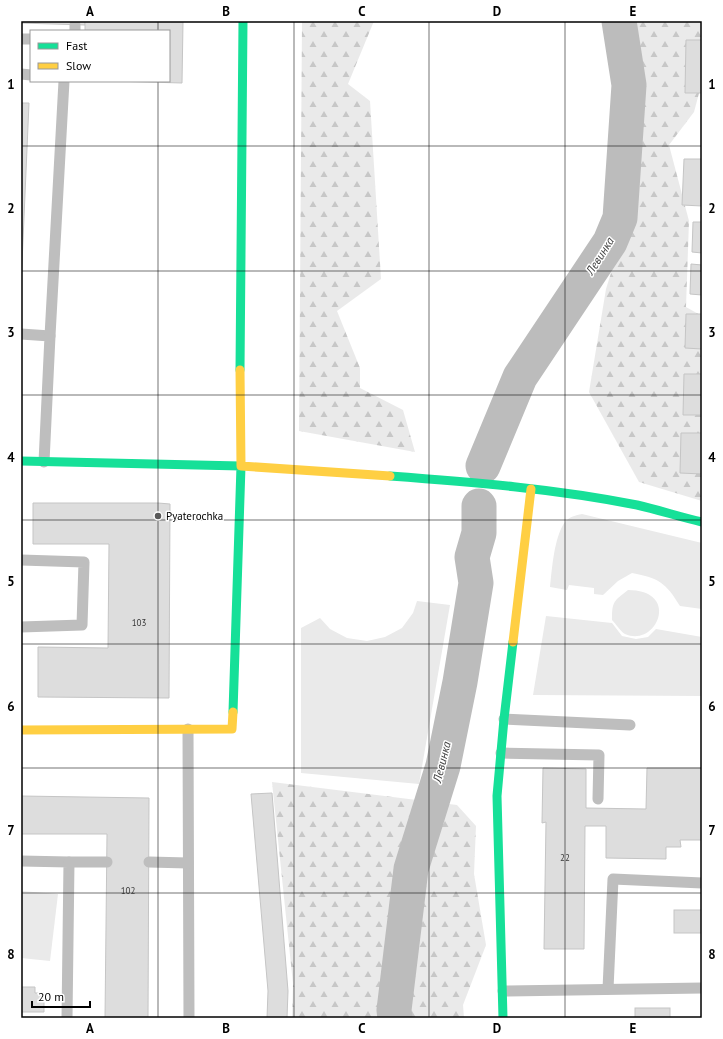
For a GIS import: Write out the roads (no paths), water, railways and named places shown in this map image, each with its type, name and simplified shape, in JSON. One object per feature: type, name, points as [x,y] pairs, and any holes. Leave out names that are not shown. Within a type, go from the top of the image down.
[{"type":"street","points":[[21,730],[232,728],[241,466],[240,321],[243,21]]},
{"type":"street","points":[[21,461],[241,466],[392,475],[531,489],[636,505],[702,522]]},
{"type":"street","points":[[503,1018],[497,796],[504,719],[531,489]]},
{"type":"lane","points":[[44,462],[64,82]]},
{"type":"lane","points":[[21,334],[50,336]]},
{"type":"lane","points":[[21,560],[84,562],[82,625],[21,627]]},
{"type":"lane","points":[[504,719],[630,725]]},
{"type":"lane","points":[[188,728],[189,1018]]},
{"type":"lane","points":[[501,753],[599,755],[598,799]]},
{"type":"lane","points":[[21,861],[107,862]]},
{"type":"lane","points":[[67,1018],[69,862]]},
{"type":"lane","points":[[149,862],[188,863]]},
{"type":"lane","points":[[608,989],[613,878],[702,883]]},
{"type":"lane","points":[[503,991],[702,988]]},
{"type":"waterway","name":"Левинка","points":[[483,466],[520,377],[610,242],[620,218],[629,85],[619,21]]},
{"type":"waterway","name":"Левинка","points":[[395,1018],[394,1010],[411,869],[443,766],[460,682],[476,583],[472,557],[479,533],[479,506]]},
{"type":"place","name":"Pyaterochka","points":[[158,516]]}]
